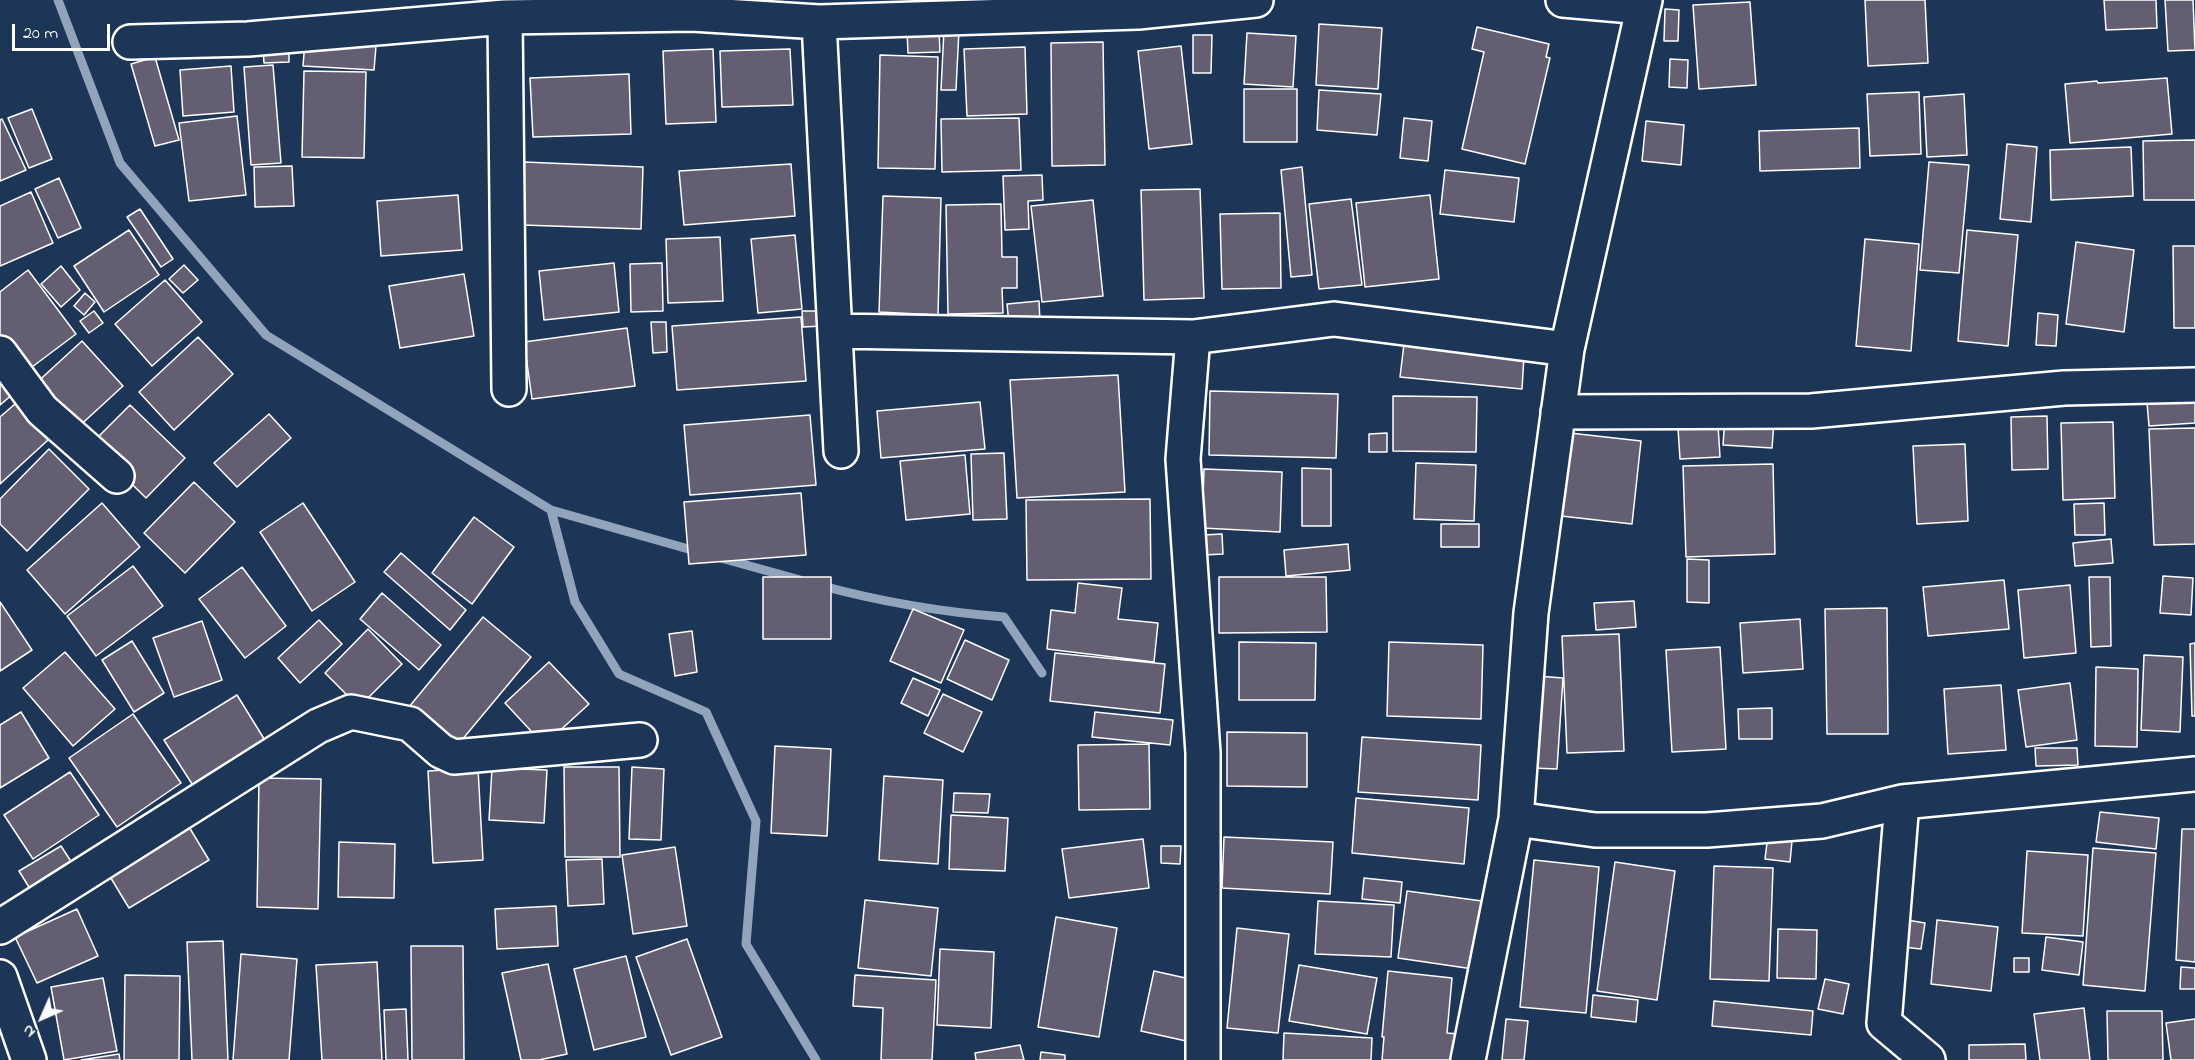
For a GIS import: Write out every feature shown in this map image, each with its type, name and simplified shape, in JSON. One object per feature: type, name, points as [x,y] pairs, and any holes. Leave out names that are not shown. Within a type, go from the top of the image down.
[{"type":"street","points":[[130,42],[248,39],[505,17],[692,14],[819,22],[1138,12],[1256,0]]},
{"type":"street","points":[[1468,1060],[1516,819],[1531,613],[1567,350],[1644,3],[1563,0]]},
{"type":"street","points":[[505,17],[508,389]]},
{"type":"street","points":[[819,22],[841,451]]},
{"type":"street","points":[[836,331],[1193,337],[1334,319],[1567,350]]},
{"type":"street","points":[[1193,337],[1183,459],[1203,753],[1203,1060]]},
{"type":"street","points":[[0,354],[42,410],[117,476]]},
{"type":"street","points":[[1558,412],[1811,411],[2064,388],[2195,385]]},
{"type":"street","points":[[0,927],[318,726],[351,712],[410,724],[441,751],[454,757],[640,740]]},
{"type":"street","points":[[1516,819],[1595,830],[1707,830],[1822,821],[1902,802],[2195,774]]},
{"type":"street","points":[[1902,802],[1884,1023],[1928,1060]]},
{"type":"street","points":[[0,977],[29,1060]]},
{"type":"building","points":[[1865,0],[1925,0],[1928,63],[1868,66]]},
{"type":"building","points":[[2104,0],[2156,0],[2157,28],[2106,30]]},
{"type":"building","points":[[2165,0],[2193,0],[2195,50],[2168,51]]},
{"type":"building","points":[[1750,2],[1756,85],[1699,89],[1693,5]]},
{"type":"building","points":[[1665,9],[1679,10],[1678,41],[1664,41]]},
{"type":"building","points":[[1319,24],[1382,28],[1378,89],[1316,85]]},
{"type":"building","points":[[1477,27],[1549,44],[1546,57],[1550,58],[1525,164],[1462,149],[1484,52],[1472,49]]},
{"type":"building","points":[[944,29],[959,30],[956,90],[941,90]]},
{"type":"building","points":[[939,30],[940,52],[908,53],[907,31]]},
{"type":"building","points":[[1247,33],[1296,36],[1293,87],[1244,84]]},
{"type":"building","points":[[1193,35],[1212,35],[1211,73],[1193,73]]},
{"type":"building","points":[[305,41],[376,46],[374,70],[303,66]]},
{"type":"building","points":[[1103,42],[1105,165],[1052,166],[1051,43]]},
{"type":"building","points":[[1181,46],[1192,144],[1149,149],[1138,51]]},
{"type":"building","points":[[289,47],[289,62],[264,63],[263,48]]},
{"type":"building","points":[[1025,47],[1027,114],[967,116],[964,49]]},
{"type":"building","points":[[713,49],[716,122],[666,124],[663,51]]},
{"type":"building","points":[[790,49],[793,105],[722,107],[720,51]]},
{"type":"building","points":[[880,55],[938,57],[935,169],[878,168]]},
{"type":"building","points":[[155,57],[179,140],[155,146],[131,64]]},
{"type":"building","points":[[1670,59],[1688,60],[1687,88],[1669,87]]},
{"type":"building","points":[[273,65],[281,163],[251,165],[244,67]]},
{"type":"building","points":[[231,66],[234,112],[183,116],[180,70]]},
{"type":"building","points":[[304,71],[366,72],[364,158],[302,157]]},
{"type":"building","points":[[629,74],[631,134],[533,137],[530,78]]},
{"type":"building","points":[[2167,78],[2172,134],[2070,143],[2065,84]]},
{"type":"building","points":[[1244,89],[1297,89],[1297,142],[1244,142]]},
{"type":"building","points":[[1319,90],[1381,94],[1377,135],[1317,130]]},
{"type":"building","points":[[1919,92],[1921,154],[1870,156],[1867,94]]},
{"type":"building","points":[[1964,94],[1967,155],[1927,157],[1924,97]]},
{"type":"building","points":[[32,109],[52,159],[29,168],[8,118]]},
{"type":"building","points":[[237,116],[246,195],[189,201],[179,123]]},
{"type":"building","points":[[1019,118],[1021,170],[942,172],[941,119]]},
{"type":"building","points":[[1404,118],[1432,121],[1428,161],[1400,158]]},
{"type":"building","points":[[2,119],[26,170],[0,181],[0,120]]},
{"type":"building","points":[[1646,121],[1684,125],[1681,165],[1642,161]]},
{"type":"building","points":[[1859,128],[1860,168],[1760,171],[1759,131]]},
{"type":"building","points":[[2195,140],[2195,200],[2144,200],[2143,141]]},
{"type":"building","points":[[2007,144],[2037,147],[2031,222],[2000,219]]},
{"type":"building","points":[[2131,147],[2133,196],[2051,200],[2050,150]]},
{"type":"building","points":[[524,162],[643,167],[641,229],[522,225]]},
{"type":"building","points":[[1929,162],[1969,165],[1959,273],[1920,270]]},
{"type":"building","points":[[791,164],[795,216],[684,225],[679,171]]},
{"type":"building","points":[[292,166],[294,206],[255,207],[254,167]]},
{"type":"building","points":[[1302,167],[1312,275],[1291,277],[1281,170]]},
{"type":"building","points":[[1445,170],[1519,178],[1514,222],[1440,214]]},
{"type":"building","points":[[1042,175],[1043,200],[1028,201],[1029,229],[1005,230],[1003,176]]},
{"type":"building","points":[[59,178],[81,228],[58,238],[35,189]]},
{"type":"building","points":[[1200,189],[1204,298],[1144,300],[1141,190]]},
{"type":"building","points":[[31,192],[53,243],[0,266],[0,206]]},
{"type":"building","points":[[458,195],[462,250],[381,256],[377,201]]},
{"type":"building","points":[[1430,195],[1439,279],[1365,287],[1356,203]]},
{"type":"building","points":[[883,196],[941,198],[938,315],[879,312]]},
{"type":"building","points":[[1351,199],[1362,285],[1319,289],[1309,204]]},
{"type":"building","points":[[1093,200],[1103,296],[1042,302],[1031,206]]},
{"type":"building","points":[[1001,204],[1002,257],[1017,257],[1017,288],[1002,288],[1003,313],[948,314],[946,205]]},
{"type":"building","points":[[140,209],[173,259],[161,267],[127,217]]},
{"type":"building","points":[[1280,213],[1281,288],[1222,289],[1220,214]]},
{"type":"building","points":[[129,230],[159,275],[104,312],[74,266]]},
{"type":"building","points":[[1967,230],[2018,235],[2008,346],[1958,341]]},
{"type":"building","points":[[795,235],[802,309],[758,313],[751,239]]},
{"type":"building","points":[[720,237],[723,301],[668,303],[666,239]]},
{"type":"building","points":[[1865,239],[1919,244],[1911,351],[1856,346]]},
{"type":"building","points":[[2076,242],[2134,250],[2124,332],[2066,324]]},
{"type":"building","points":[[2173,246],[2195,246],[2195,328],[2174,328]]},
{"type":"building","points":[[614,263],[619,312],[544,320],[539,271]]},
{"type":"building","points":[[662,263],[663,311],[631,312],[630,264]]},
{"type":"building","points":[[184,265],[198,280],[183,293],[169,279]]},
{"type":"building","points":[[61,266],[80,290],[61,307],[41,284]]},
{"type":"building","points":[[28,270],[76,334],[24,373],[0,342],[0,292]]},
{"type":"building","points":[[464,274],[474,336],[400,348],[389,286]]},
{"type":"building","points":[[165,280],[202,322],[152,366],[115,324]]},
{"type":"building","points":[[85,293],[95,302],[84,315],[74,306]]},
{"type":"building","points":[[1039,301],[1040,322],[1009,324],[1007,304]]},
{"type":"building","points":[[94,311],[103,323],[89,333],[80,321]]},
{"type":"building","points":[[802,311],[821,311],[822,326],[803,327]]},
{"type":"building","points":[[2038,313],[2058,315],[2056,346],[2036,345]]},
{"type":"building","points":[[801,317],[806,381],[677,390],[672,326]]},
{"type":"building","points":[[651,322],[666,322],[667,352],[653,353]]},
{"type":"building","points":[[627,328],[635,386],[532,399],[524,342]]},
{"type":"building","points":[[198,337],[233,374],[174,430],[139,392]]},
{"type":"building","points":[[82,341],[123,386],[75,430],[33,386]]},
{"type":"building","points":[[1404,344],[1524,356],[1522,389],[1400,377]]},
{"type":"building","points":[[1118,375],[1125,492],[1017,498],[1010,380]]},
{"type":"building","points":[[0,379],[13,394],[0,405]]},
{"type":"building","points":[[1210,391],[1338,394],[1336,458],[1209,455]]},
{"type":"building","points":[[1393,396],[1477,397],[1476,452],[1393,451]]},
{"type":"building","points":[[2195,400],[2195,423],[2149,426],[2147,403]]},
{"type":"building","points":[[980,402],[985,449],[881,458],[877,411]]},
{"type":"building","points":[[15,404],[48,440],[0,484],[0,417]]},
{"type":"building","points":[[130,405],[185,458],[146,498],[91,444]]},
{"type":"building","points":[[269,414],[291,438],[237,487],[214,463]]},
{"type":"building","points":[[810,415],[816,485],[690,495],[684,425]]},
{"type":"building","points":[[2047,416],[2048,469],[2012,470],[2011,417]]},
{"type":"building","points":[[1725,418],[1774,422],[1772,448],[1723,445]]},
{"type":"building","points":[[2113,422],[2115,498],[2063,500],[2061,423]]},
{"type":"building","points":[[1718,425],[1720,457],[1680,459],[1678,428]]},
{"type":"building","points":[[2195,428],[2195,544],[2154,545],[2149,429]]},
{"type":"building","points":[[1387,433],[1387,452],[1369,452],[1369,434]]},
{"type":"building","points":[[1570,433],[1641,441],[1632,524],[1561,516]]},
{"type":"building","points":[[1965,444],[1968,521],[1917,524],[1913,446]]},
{"type":"building","points":[[49,449],[89,489],[27,551],[0,524],[0,499]]},
{"type":"building","points":[[1004,453],[1007,519],[973,520],[971,454]]},
{"type":"building","points":[[965,455],[970,514],[906,520],[900,461]]},
{"type":"building","points":[[1416,463],[1476,465],[1474,521],[1414,519]]},
{"type":"building","points":[[1773,464],[1775,554],[1686,557],[1683,466]]},
{"type":"building","points":[[1302,468],[1331,469],[1331,526],[1302,526]]},
{"type":"building","points":[[1204,469],[1282,472],[1280,532],[1202,528]]},
{"type":"building","points":[[194,482],[235,522],[185,573],[144,533]]},
{"type":"building","points":[[801,493],[806,555],[689,564],[684,502]]},
{"type":"building","points":[[1150,499],[1151,579],[1027,580],[1026,500]]},
{"type":"building","points":[[102,503],[140,547],[65,614],[27,570]]},
{"type":"building","points":[[303,503],[355,582],[312,611],[260,532]]},
{"type":"building","points":[[2104,503],[2105,535],[2075,535],[2074,504]]},
{"type":"building","points":[[474,517],[514,547],[472,604],[432,573]]},
{"type":"building","points":[[1441,524],[1479,524],[1479,547],[1441,547]]},
{"type":"building","points":[[1222,534],[1223,554],[1204,555],[1203,535]]},
{"type":"building","points":[[2111,539],[2113,563],[2075,566],[2073,543]]},
{"type":"building","points":[[1348,544],[1350,570],[1286,576],[1284,550]]},
{"type":"building","points":[[401,553],[466,610],[450,630],[384,572]]},
{"type":"building","points":[[1687,559],[1709,560],[1709,603],[1687,602]]},
{"type":"building","points":[[133,566],[163,606],[96,656],[67,616]]},
{"type":"building","points":[[242,567],[286,626],[245,658],[199,599]]},
{"type":"building","points":[[2163,576],[2193,578],[2191,615],[2160,613]]},
{"type":"building","points":[[763,577],[831,577],[831,639],[763,639]]},
{"type":"building","points":[[1219,577],[1326,577],[1327,632],[1219,633]]},
{"type":"building","points":[[2089,577],[2110,577],[2111,646],[2091,647]]},
{"type":"building","points":[[2004,580],[2009,629],[1928,636],[1923,587]]},
{"type":"building","points":[[1078,583],[1122,588],[1118,619],[1158,623],[1154,662],[1047,649],[1051,610],[1075,613]]},
{"type":"building","points":[[2070,585],[2076,653],[2024,658],[2018,590]]},
{"type":"building","points":[[382,593],[441,645],[419,670],[360,619]]},
{"type":"building","points":[[1634,601],[1636,627],[1596,630],[1594,603]]},
{"type":"building","points":[[0,602],[32,650],[0,671]]},
{"type":"building","points":[[1887,608],[1888,734],[1827,734],[1825,609]]},
{"type":"building","points":[[913,609],[964,630],[941,683],[890,661]]},
{"type":"building","points":[[483,617],[531,657],[451,753],[404,713]]},
{"type":"building","points":[[1800,619],[1803,669],[1743,673],[1740,623]]},
{"type":"building","points":[[319,620],[342,644],[300,683],[278,658]]},
{"type":"building","points":[[202,621],[222,680],[174,697],[153,638]]},
{"type":"building","points":[[368,629],[402,664],[359,707],[325,673]]},
{"type":"building","points":[[692,631],[697,672],[675,676],[669,634]]},
{"type":"building","points":[[1619,634],[1624,751],[1567,753],[1562,636]]},
{"type":"building","points":[[965,640],[1009,660],[992,700],[947,679]]},
{"type":"building","points":[[132,641],[164,693],[134,712],[102,660]]},
{"type":"building","points":[[1239,642],[1316,643],[1315,700],[1239,700]]},
{"type":"building","points":[[1389,642],[1483,645],[1481,719],[1387,716]]},
{"type":"building","points":[[2195,643],[2195,716],[2192,716],[2190,644]]},
{"type":"building","points":[[1720,647],[1726,749],[1672,752],[1666,650]]},
{"type":"building","points":[[65,652],[115,709],[73,746],[23,688]]},
{"type":"building","points":[[1055,653],[1165,664],[1160,713],[1050,701]]},
{"type":"building","points":[[2144,655],[2183,657],[2180,732],[2141,730]]},
{"type":"building","points":[[549,662],[589,704],[544,745],[505,703]]},
{"type":"building","points":[[2096,667],[2138,669],[2137,747],[2095,746]]},
{"type":"building","points":[[1537,676],[1563,678],[1557,769],[1532,768]]},
{"type":"building","points":[[913,678],[940,690],[928,716],[901,703]]},
{"type":"building","points":[[2070,683],[2077,740],[2026,747],[2018,690]]},
{"type":"building","points":[[2001,685],[2006,750],[1948,754],[1944,689]]},
{"type":"building","points":[[943,694],[982,712],[963,752],[924,733]]},
{"type":"building","points":[[237,695],[266,742],[194,787],[164,740]]},
{"type":"building","points":[[1772,708],[1772,739],[1739,739],[1738,709]]},
{"type":"building","points":[[21,712],[49,758],[0,788],[0,725]]},
{"type":"building","points":[[1095,712],[1173,720],[1170,745],[1092,737]]},
{"type":"building","points":[[133,714],[181,783],[117,827],[69,758]]},
{"type":"building","points":[[1227,732],[1307,733],[1307,787],[1227,786]]},
{"type":"building","points":[[1362,737],[1481,745],[1478,800],[1358,792]]},
{"type":"building","points":[[1149,744],[1150,809],[1079,810],[1078,745]]},
{"type":"building","points":[[775,746],[831,749],[827,836],[771,833]]},
{"type":"building","points":[[2035,748],[2077,748],[2078,765],[2036,766]]},
{"type":"building","points":[[564,767],[619,767],[620,857],[565,857]]},
{"type":"building","points":[[632,767],[664,769],[661,840],[629,839]]},
{"type":"building","points":[[478,768],[483,860],[433,863],[428,771]]},
{"type":"building","points":[[492,768],[547,770],[544,823],[489,820]]},
{"type":"building","points":[[70,772],[99,815],[33,859],[4,815]]},
{"type":"building","points":[[884,776],[943,780],[938,864],[879,860]]},
{"type":"building","points":[[259,778],[321,779],[318,909],[257,907]]},
{"type":"building","points":[[954,793],[990,794],[988,813],[953,812]]},
{"type":"building","points":[[1356,798],[1469,808],[1464,864],[1352,853]]},
{"type":"building","points":[[2100,812],[2159,818],[2156,849],[2096,842]]},
{"type":"building","points":[[951,815],[1008,818],[1005,871],[949,869]]},
{"type":"building","points":[[183,817],[209,860],[129,908],[103,865]]},
{"type":"building","points":[[1769,827],[1793,830],[1790,862],[1765,859]]},
{"type":"building","points":[[2182,829],[2195,829],[2195,962],[2176,960]]},
{"type":"building","points":[[1224,837],[1333,842],[1330,894],[1222,888]]},
{"type":"building","points":[[1143,839],[1149,888],[1069,898],[1062,849]]},
{"type":"building","points":[[339,842],[395,844],[394,898],[338,897]]},
{"type":"building","points":[[61,846],[74,866],[32,892],[19,871]]},
{"type":"building","points":[[1161,846],[1181,846],[1180,864],[1161,863]]},
{"type":"building","points":[[675,847],[687,926],[633,934],[622,855]]},
{"type":"building","points":[[2093,848],[2156,853],[2145,991],[2083,985]]},
{"type":"building","points":[[2027,851],[2088,855],[2083,936],[2022,933]]},
{"type":"building","points":[[602,859],[604,904],[568,906],[566,860]]},
{"type":"building","points":[[1534,860],[1599,867],[1586,1013],[1520,1007]]},
{"type":"building","points":[[1615,862],[1675,871],[1657,1000],[1597,991]]},
{"type":"building","points":[[1714,866],[1773,868],[1769,981],[1710,979]]},
{"type":"building","points":[[1364,878],[1402,882],[1400,903],[1362,899]]},
{"type":"building","points":[[1407,891],[1482,901],[1473,969],[1398,958]]},
{"type":"building","points":[[865,900],[938,908],[931,976],[858,968]]},
{"type":"building","points":[[1318,901],[1394,905],[1391,957],[1315,954]]},
{"type":"building","points":[[556,906],[558,946],[497,949],[495,909]]},
{"type":"building","points":[[77,909],[98,956],[37,983],[15,937]]},
{"type":"building","points":[[1056,917],[1117,928],[1099,1037],[1038,1027]]},
{"type":"building","points":[[1907,920],[1925,923],[1921,949],[1903,947]]},
{"type":"building","points":[[1937,920],[1998,927],[1991,991],[1931,984]]},
{"type":"building","points":[[1237,928],[1289,934],[1278,1033],[1227,1028]]},
{"type":"building","points":[[1778,929],[1817,930],[1816,979],[1777,978]]},
{"type":"building","points":[[2046,937],[2083,942],[2079,975],[2042,970]]},
{"type":"building","points":[[687,939],[722,1037],[671,1055],[636,957]]},
{"type":"building","points":[[223,941],[228,1060],[192,1060],[187,942]]},
{"type":"building","points":[[411,946],[463,946],[464,1060],[412,1060]]},
{"type":"building","points":[[940,949],[994,952],[991,1028],[937,1025]]},
{"type":"building","points":[[241,954],[297,959],[289,1060],[233,1060]]},
{"type":"building","points":[[626,956],[646,1037],[594,1050],[574,969]]},
{"type":"building","points":[[2014,958],[2029,958],[2029,972],[2014,972]]},
{"type":"building","points":[[377,962],[382,1060],[322,1060],[316,965]]},
{"type":"building","points":[[548,964],[567,1054],[539,1060],[521,1060],[502,973]]},
{"type":"building","points":[[1299,965],[1377,978],[1367,1034],[1289,1021]]},
{"type":"building","points":[[2181,967],[2195,968],[2195,989],[2180,989]]},
{"type":"building","points":[[1154,971],[1199,981],[1186,1041],[1141,1031]]},
{"type":"building","points":[[1388,971],[1452,978],[1447,1033],[1459,1034],[1457,1060],[1382,1060]]},
{"type":"building","points":[[125,975],[180,976],[179,1060],[124,1060]]},
{"type":"building","points":[[855,975],[936,980],[932,1060],[881,1060],[883,1008],[853,1006]]},
{"type":"building","points":[[103,978],[117,1051],[64,1060],[51,987]]},
{"type":"building","points":[[1825,979],[1849,984],[1843,1014],[1818,1009]]},
{"type":"building","points":[[1593,995],[1638,1000],[1636,1022],[1591,1017]]},
{"type":"building","points":[[1714,1001],[1813,1011],[1811,1035],[1712,1026]]},
{"type":"building","points":[[2084,1008],[2090,1060],[2040,1060],[2034,1014]]},
{"type":"building","points":[[406,1009],[408,1060],[386,1060],[384,1010]]},
{"type":"building","points":[[2107,1011],[2162,1011],[2163,1060],[2108,1060]]},
{"type":"building","points":[[1506,1019],[1528,1021],[1524,1060],[1502,1060]]},
{"type":"building","points":[[2195,1019],[2195,1060],[2171,1060],[2166,1023]]},
{"type":"building","points":[[1284,1033],[1372,1038],[1371,1060],[1283,1060]]},
{"type":"building","points":[[2025,1044],[2026,1060],[1969,1060],[1969,1045]]},
{"type":"building","points":[[1020,1045],[1024,1060],[976,1060],[975,1053]]},
{"type":"building","points":[[1041,1052],[1065,1055],[1065,1060],[1040,1060]]},
{"type":"building","points":[[119,1054],[120,1060],[81,1060]]},
{"type":"waterway","points":[[58,0],[120,163],[266,335],[551,510],[699,552]]},
{"type":"waterway","points":[[551,510],[575,602],[619,674],[706,712],[756,821],[746,944],[816,1060]]},
{"type":"waterway","points":[[721,558],[800,580]]},
{"type":"waterway","points":[[819,585],[911,606],[1004,617],[1042,673]]}]
